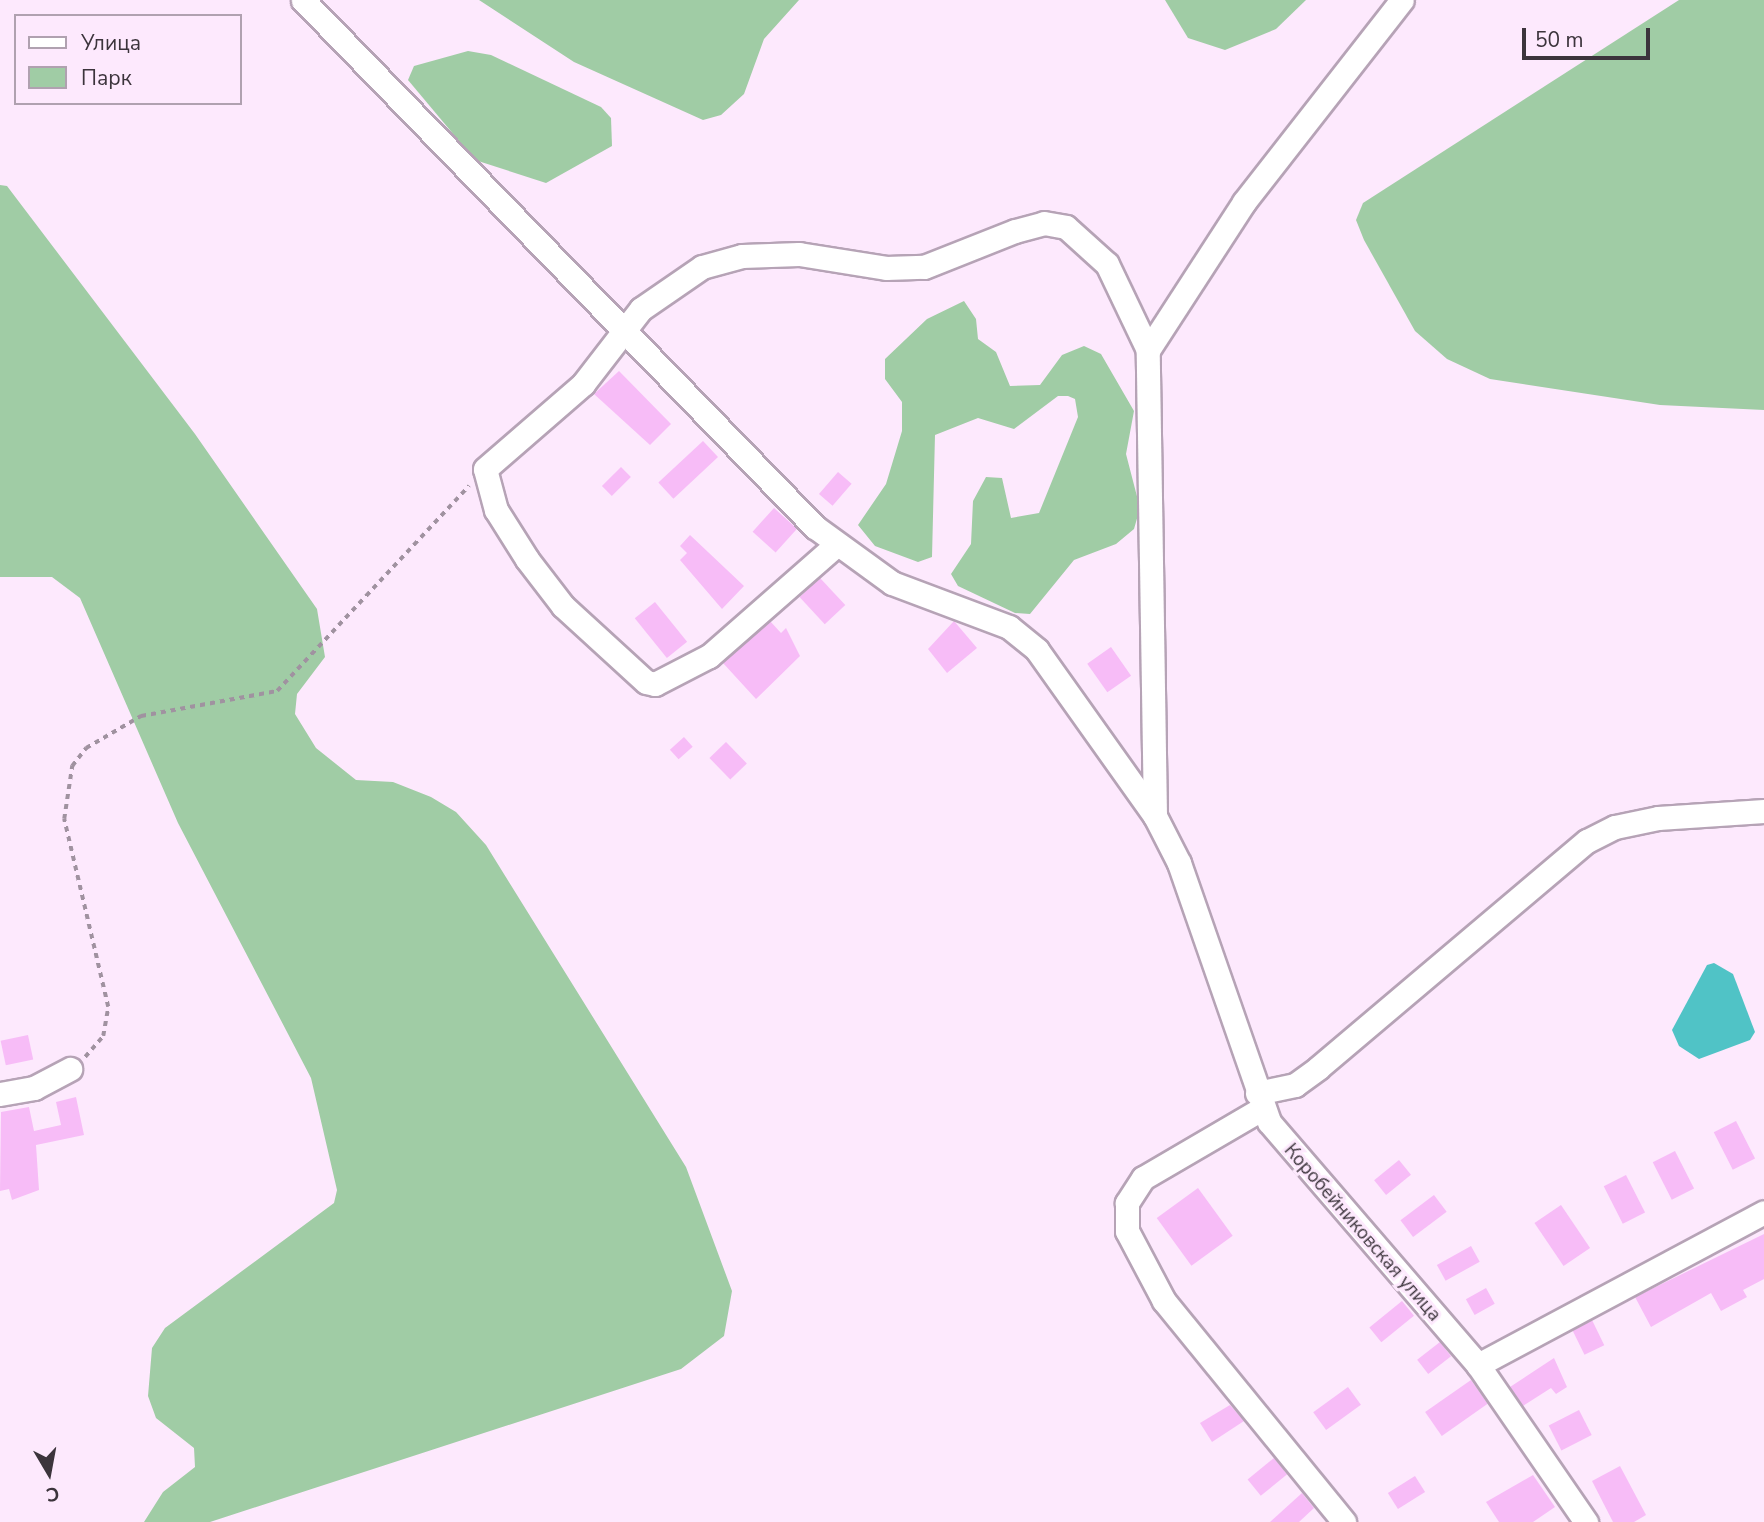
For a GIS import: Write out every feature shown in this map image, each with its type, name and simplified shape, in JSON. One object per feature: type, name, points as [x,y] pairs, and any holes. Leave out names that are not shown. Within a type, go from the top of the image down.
[{"type":"street","points":[[303,0],[621,329],[836,545],[892,583],[1025,637],[1156,816]]},
{"type":"street","points":[[1147,350],[1244,202],[1402,0]]},
{"type":"street","points":[[836,545],[709,656],[676,675],[646,682],[562,606],[527,559],[496,510],[485,469],[604,363],[621,329],[672,285],[721,260],[767,253],[886,268],[924,267],[1044,223],[1066,227],[1107,264],[1147,350],[1156,816]]},
{"type":"street","points":[[1344,1522],[1164,1301],[1127,1231],[1127,1203],[1143,1178],[1260,1101],[1295,1085],[1587,841],[1615,827],[1658,818],[1764,811]]},
{"type":"street","name":"Коробейниковская улица","points":[[1156,816],[1179,863],[1260,1101],[1288,1151],[1478,1365],[1586,1522]]},
{"type":"street","points":[[0,1094],[34,1088],[70,1069]]},
{"type":"street","points":[[1478,1365],[1764,1212]]},
{"type":"path","points":[[70,1069],[103,1036],[108,1007],[64,819],[72,766],[86,748],[141,716],[263,694],[287,684],[485,469]]},
{"type":"green space","points":[[479,0],[799,0],[764,39],[744,94],[721,115],[703,120],[574,62]]},
{"type":"green space","points":[[1165,0],[1306,0],[1276,29],[1225,50],[1188,38]]},
{"type":"green space","points":[[1679,0],[1764,0],[1764,410],[1660,405],[1490,379],[1447,359],[1415,331],[1364,240],[1356,220],[1363,203]]},
{"type":"green space","points":[[468,51],[491,55],[601,107],[611,118],[612,146],[546,183],[475,160],[408,80],[414,66]]},
{"type":"green space","points":[[0,185],[7,186],[195,434],[317,609],[325,657],[297,694],[295,714],[316,748],[356,780],[393,782],[431,797],[456,812],[486,845],[686,1167],[732,1291],[724,1336],[681,1369],[210,1522],[144,1522],[163,1492],[195,1467],[194,1448],[156,1418],[148,1396],[152,1348],[165,1328],[334,1203],[337,1190],[311,1078],[178,823],[80,598],[52,577],[0,577]]},
{"type":"green space","points":[[964,301],[976,319],[978,339],[996,352],[1010,386],[1040,385],[1062,355],[1084,346],[1101,354],[1134,411],[1126,454],[1140,508],[1134,529],[1116,544],[1074,560],[1030,614],[1015,613],[958,586],[951,574],[971,544],[973,501],[986,477],[1002,478],[1011,518],[1039,513],[1078,417],[1075,399],[1058,396],[1014,429],[978,418],[935,435],[932,557],[918,562],[875,546],[858,525],[886,484],[902,431],[902,402],[885,379],[885,359],[927,319]]},
{"type":"water","points":[[1714,963],[1733,974],[1755,1032],[1750,1040],[1699,1059],[1679,1046],[1672,1030],[1707,965]]},
{"type":"building","points":[[619,371],[671,424],[650,445],[594,394]]},
{"type":"building","points":[[703,441],[718,457],[673,499],[658,483]]},
{"type":"building","points":[[621,467],[631,477],[612,496],[602,486]]},
{"type":"building","points":[[838,472],[852,484],[833,506],[819,494]]},
{"type":"building","points":[[774,508],[797,529],[776,553],[753,532]]},
{"type":"building","points":[[690,535],[744,586],[722,609],[680,560],[687,553],[680,546]]},
{"type":"building","points":[[820,578],[845,605],[825,624],[800,597]]},
{"type":"building","points":[[655,602],[687,642],[667,658],[635,618]]},
{"type":"building","points":[[770,621],[781,633],[786,628],[800,656],[756,699],[723,663]]},
{"type":"building","points":[[954,621],[977,648],[947,673],[928,649]]},
{"type":"building","points":[[1111,647],[1131,676],[1107,692],[1087,664]]},
{"type":"building","points":[[684,737],[693,747],[679,759],[670,750]]},
{"type":"building","points":[[726,742],[747,764],[730,780],[709,758]]},
{"type":"building","points":[[28,1035],[33,1059],[6,1065],[1,1041]]},
{"type":"building","points":[[76,1097],[84,1135],[36,1145],[39,1190],[12,1200],[9,1189],[0,1191],[1,1112],[29,1107],[34,1131],[61,1125],[56,1102]]},
{"type":"building","points":[[1736,1121],[1755,1158],[1733,1170],[1714,1132]]},
{"type":"building","points":[[1675,1151],[1694,1188],[1672,1200],[1653,1162]]},
{"type":"building","points":[[1399,1160],[1411,1175],[1386,1195],[1374,1180]]},
{"type":"building","points":[[1626,1175],[1645,1212],[1623,1224],[1604,1186]]},
{"type":"building","points":[[1198,1188],[1233,1236],[1191,1266],[1157,1218]]},
{"type":"building","points":[[1434,1195],[1447,1212],[1413,1237],[1400,1220]]},
{"type":"building","points":[[1561,1205],[1590,1248],[1564,1266],[1534,1223]]},
{"type":"building","points":[[1764,1234],[1764,1279],[1743,1290],[1747,1297],[1721,1311],[1711,1293],[1651,1327],[1635,1297]]},
{"type":"building","points":[[1471,1246],[1480,1262],[1446,1281],[1437,1265]]},
{"type":"building","points":[[1486,1288],[1495,1304],[1475,1315],[1466,1299]]},
{"type":"building","points":[[1402,1301],[1414,1316],[1381,1342],[1369,1327]]},
{"type":"building","points":[[1592,1320],[1604,1345],[1585,1355],[1572,1330]]},
{"type":"building","points":[[1440,1342],[1451,1356],[1428,1374],[1417,1360]]},
{"type":"building","points":[[1554,1358],[1567,1387],[1556,1394],[1551,1388],[1523,1406],[1510,1387]]},
{"type":"building","points":[[1471,1380],[1488,1404],[1442,1436],[1425,1412]]},
{"type":"building","points":[[1348,1387],[1361,1405],[1326,1430],[1313,1412]]},
{"type":"building","points":[[1230,1405],[1244,1421],[1212,1442],[1200,1423]]},
{"type":"building","points":[[1579,1410],[1592,1435],[1561,1450],[1549,1425]]},
{"type":"building","points":[[1274,1458],[1287,1474],[1261,1496],[1248,1479]]},
{"type":"building","points":[[1620,1466],[1646,1515],[1634,1522],[1613,1522],[1592,1481]]},
{"type":"building","points":[[1533,1475],[1555,1507],[1533,1522],[1499,1522],[1486,1502]]},
{"type":"building","points":[[1415,1476],[1425,1492],[1398,1509],[1388,1493]]},
{"type":"building","points":[[1302,1493],[1314,1508],[1299,1522],[1270,1522]]}]
